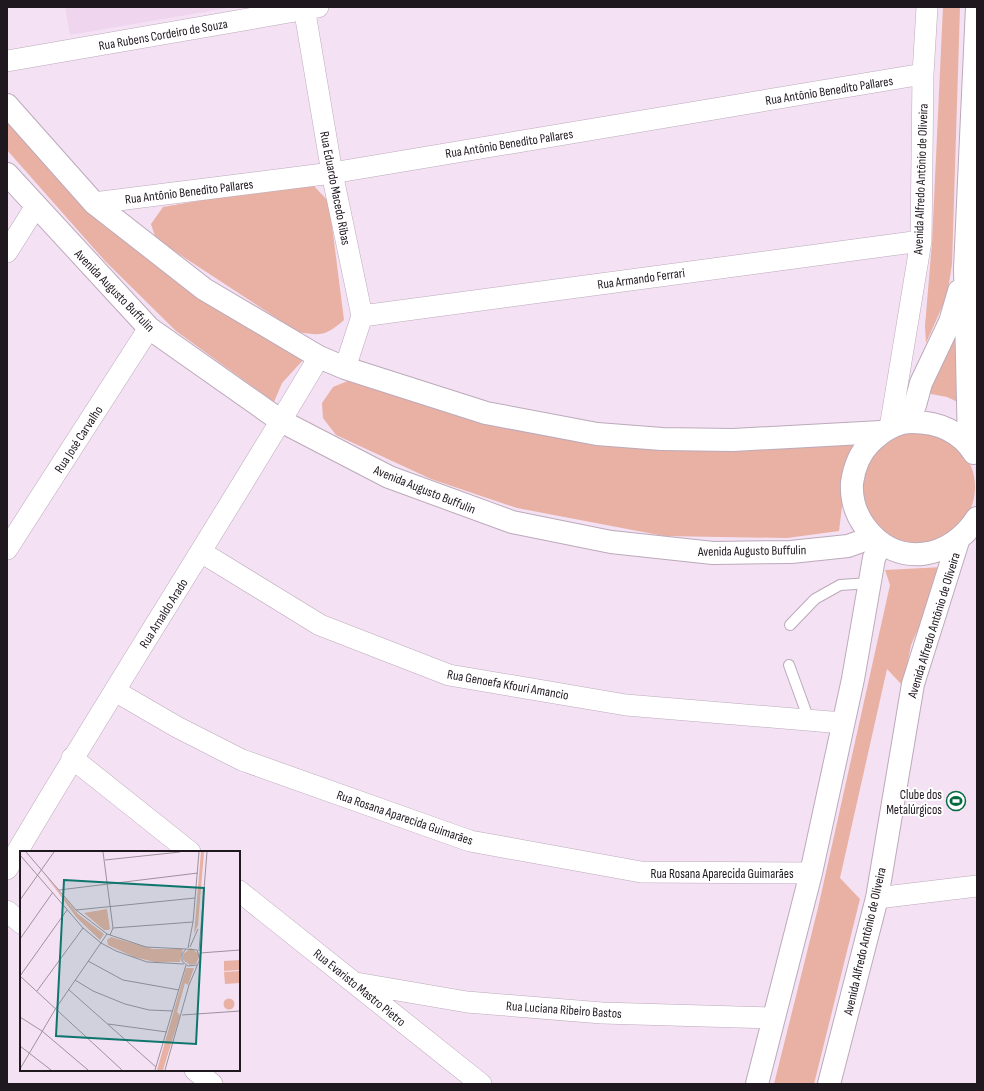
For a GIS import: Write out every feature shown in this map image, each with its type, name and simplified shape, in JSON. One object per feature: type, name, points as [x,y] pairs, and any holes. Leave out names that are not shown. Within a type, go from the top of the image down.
[{"type":"main road","points":[[973,452],[965,269],[976,7]]},
{"type":"main road","points":[[7,105],[94,203],[204,289],[319,357],[345,368],[486,413],[597,434],[662,439],[733,440],[894,427],[924,422],[941,426],[956,434],[973,452]]},
{"type":"main road","name":"Avenida Augusto Buffulin","points":[[7,174],[149,328],[281,421],[389,477],[512,522],[603,541],[713,553],[791,552],[848,546],[877,540]]},
{"type":"main road","points":[[965,269],[950,322],[921,383],[915,405],[894,427],[864,449],[853,471],[851,495],[858,518],[877,540],[896,551],[912,554],[928,553],[944,549],[958,541],[970,529],[977,518]]},
{"type":"main road","points":[[757,1084],[811,873],[843,723],[877,540]]},
{"type":"main road","name":"Avenida Alfredo Antônio de Oliveira","points":[[829,1084],[877,898],[913,684],[958,541]]},
{"type":"street","name":"Avenida Alfredo Antônio de Oliveira","points":[[894,427],[894,398],[921,241],[923,74],[927,7]]},
{"type":"street","name":"Rua Rubens Cordeiro de Souza","points":[[7,61],[309,8]]},
{"type":"street","name":"Rua Eduardo Macedo Ribas","points":[[309,8],[332,173],[362,316],[345,368]]},
{"type":"street","name":"Rua Antônio Benedito Pallares","points":[[94,203],[332,173],[923,74]]},
{"type":"street","points":[[7,252],[36,206]]},
{"type":"street","name":"Rua Armando Ferrari","points":[[362,316],[921,241]]},
{"type":"street","name":"Rua José Carvalho","points":[[7,549],[149,328]]},
{"type":"street","name":"Rua Arnaldo Arado","points":[[7,869],[72,758],[201,552],[319,357]]},
{"type":"street","name":"Rua Genoefa Kfouri Amancio","points":[[201,552],[320,625],[449,675],[626,705],[843,723]]},
{"type":"street","name":"Rua Rosana Aparecida Guimarães","points":[[115,691],[177,727],[242,760],[470,841],[640,872],[811,873]]},
{"type":"street","points":[[72,758],[189,851]]},
{"type":"street","points":[[877,898],[977,886]]},
{"type":"street","name":"Rua Evaristo Mastro Pietro","points":[[240,892],[482,1084]]},
{"type":"street","points":[[7,911],[20,922]]},
{"type":"street","name":"Rua Luciana Ribeiro Bastos","points":[[356,983],[467,1002],[506,1006],[602,1013],[774,1018]]},
{"type":"street","points":[[196,1071],[212,1084]]},
{"type":"lane","points":[[790,625],[815,599],[840,585],[870,583]]},
{"type":"lane","points":[[789,665],[809,720]]},
{"type":"shaded area","points":[[65,7],[233,7],[70,35]]},
{"type":"shaded area","points":[[943,7],[960,7],[952,264],[947,296],[926,343],[925,326],[932,243]]},
{"type":"shaded area","points":[[7,119],[83,203],[113,232],[198,296],[304,359],[282,383],[274,402],[176,331],[105,261],[7,150]]},
{"type":"shaded area","points":[[294,184],[313,185],[329,202],[344,320],[323,334],[298,332],[156,239],[151,224],[163,207]]},
{"type":"shaded area","points":[[960,320],[962,404],[947,397],[926,393]]},
{"type":"shaded area","points":[[350,380],[439,410],[528,433],[645,447],[855,439],[845,482],[839,531],[787,538],[664,536],[517,508],[431,479],[336,435],[323,418],[322,403],[333,387]]},
{"type":"shaded area","points":[[918,430],[940,434],[959,446],[971,465],[975,487],[971,509],[959,528],[940,540],[918,544],[896,540],[877,528],[865,509],[861,487],[865,465],[877,446],[896,434]]},
{"type":"shaded area","points":[[943,567],[941,578],[911,645],[903,686],[887,669],[840,878],[860,899],[814,1084],[774,1084],[818,908],[890,585],[885,570]]},
{"type":"place","name":"Clube dos Metalúrgicos","points":[[956,801]]}]
